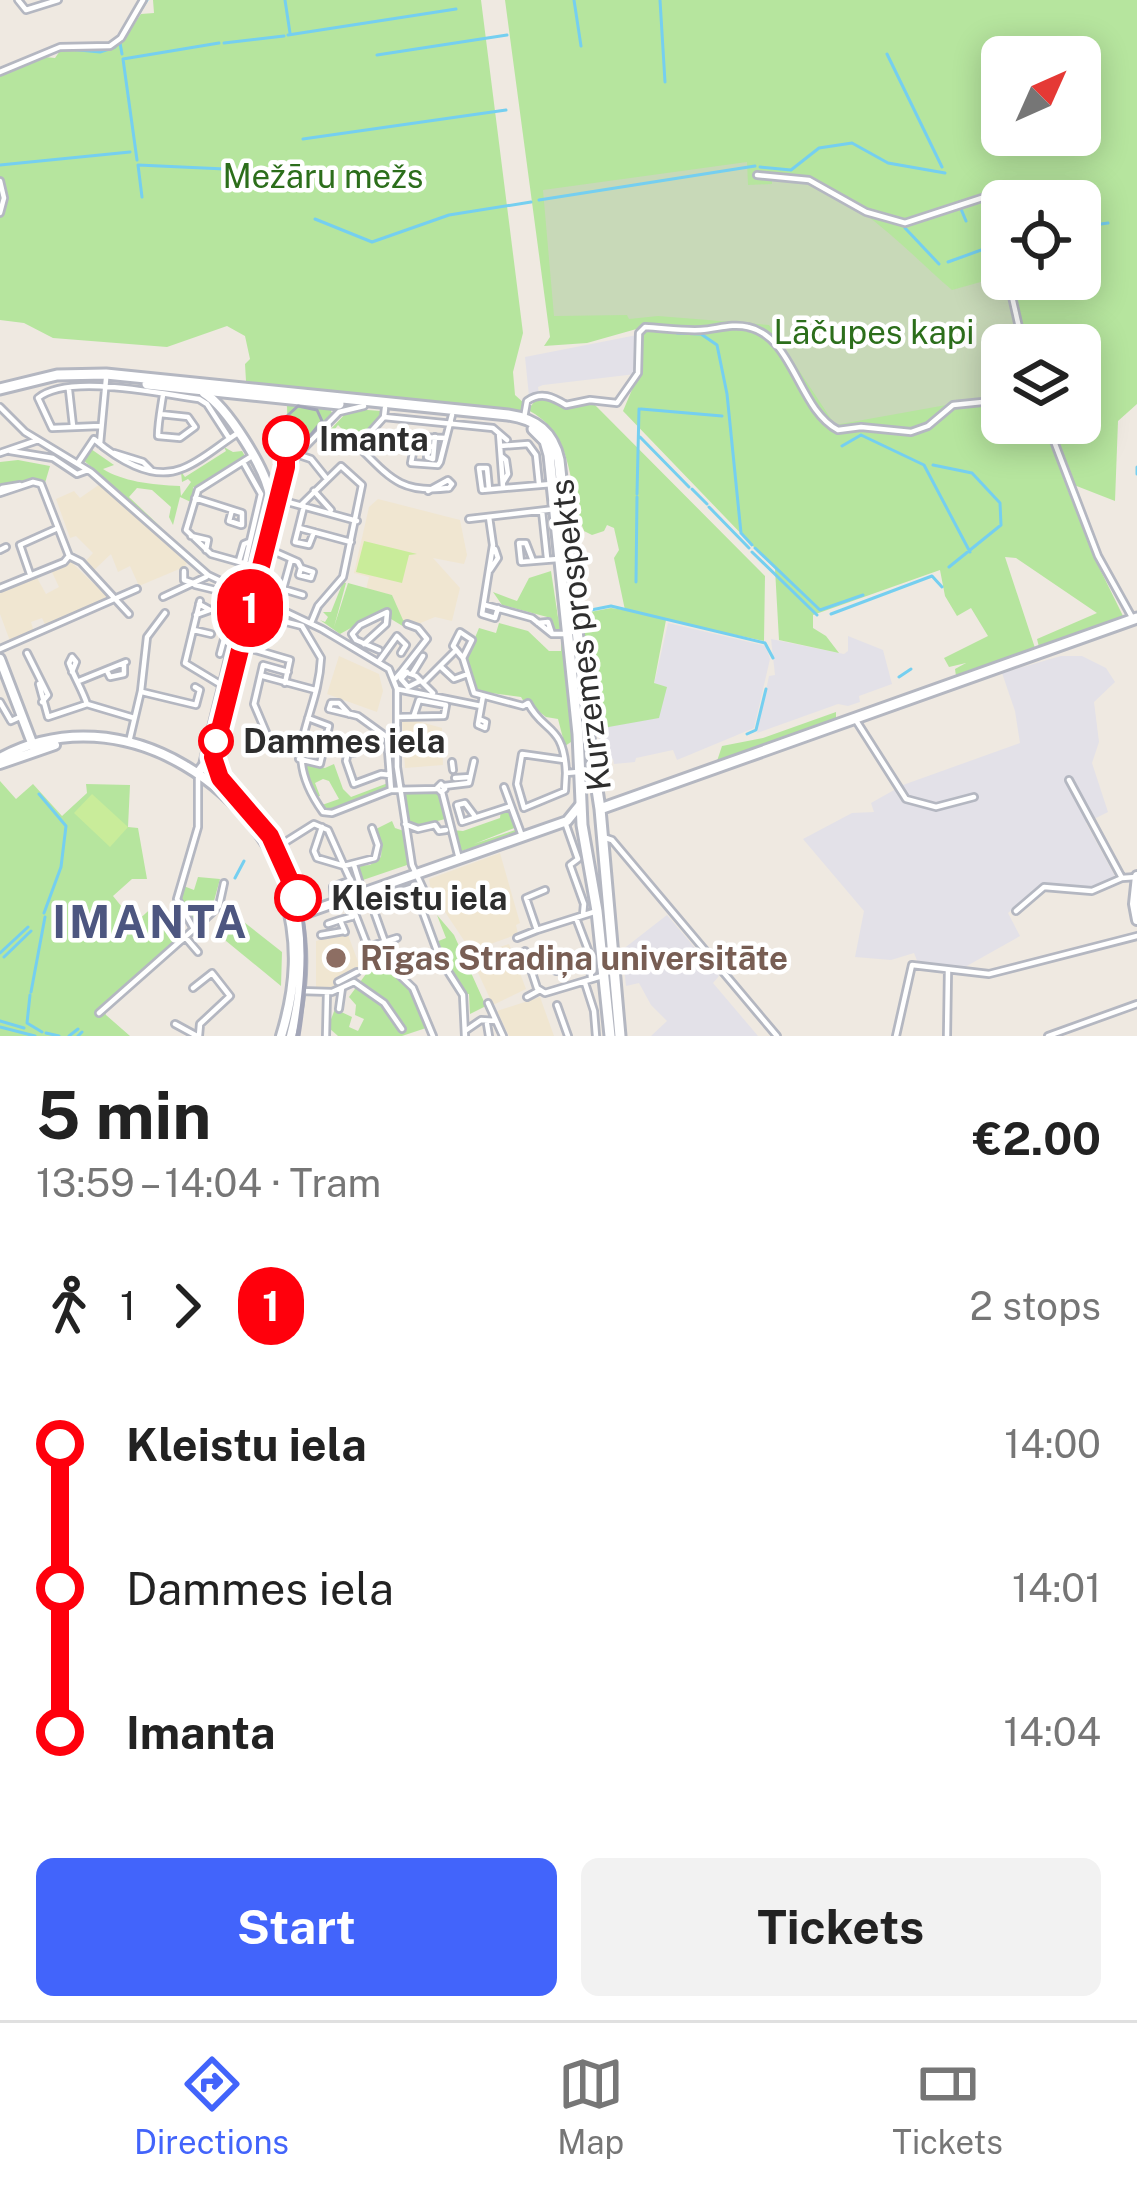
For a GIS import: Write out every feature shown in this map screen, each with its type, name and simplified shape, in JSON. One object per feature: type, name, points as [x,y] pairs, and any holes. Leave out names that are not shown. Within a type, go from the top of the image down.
[{"type":"main road","name":"Kurzemes prospekts","points":[[0,392],[40,377],[81,373],[452,416],[524,418],[540,426],[552,439],[600,808],[620,1036]]},
{"type":"main road","name":"Kurzemes prospekts","points":[[0,392],[48,381],[221,389],[335,400],[384,412],[510,420],[533,428],[546,444],[557,484],[560,559],[569,597],[572,773],[597,911],[610,1036]]},
{"type":"main road","points":[[600,808],[1136,621]]},
{"type":"main road","points":[[572,773],[586,764],[594,772]]},
{"type":"main road","points":[[588,861],[596,867],[604,859]]},
{"type":"street","points":[[18,0],[26,10],[58,0]]},
{"type":"street","points":[[0,72],[60,47],[110,46],[121,38],[143,0]]},
{"type":"street","points":[[757,175],[809,180],[866,212],[904,223],[981,198]]},
{"type":"street","points":[[0,181],[4,198],[0,213]]},
{"type":"street","points":[[524,418],[527,401],[537,396],[552,395],[566,405],[603,400],[617,404],[638,373],[639,333],[646,327],[755,329],[780,352],[813,405],[838,430],[911,432],[952,405],[981,402]]},
{"type":"street","points":[[78,464],[97,442],[105,383]]},
{"type":"street","points":[[98,426],[51,427],[38,398],[44,392],[105,383],[202,400],[234,433]]},
{"type":"street","points":[[69,388],[74,426]]},
{"type":"street","points":[[188,389],[206,393],[225,410]]},
{"type":"street","points":[[221,389],[225,410],[261,494],[249,542],[244,544],[246,564]]},
{"type":"street","points":[[160,414],[188,417],[195,427],[180,438],[159,436],[160,414],[163,394]]},
{"type":"street","points":[[225,410],[233,398],[248,395]]},
{"type":"street","points":[[331,419],[335,400]]},
{"type":"street","points":[[0,406],[38,440],[88,470],[209,589],[240,594]]},
{"type":"street","points":[[231,657],[242,658],[246,648],[297,453],[342,410],[364,406]]},
{"type":"street","points":[[384,412],[357,444],[393,482],[428,490]]},
{"type":"street","points":[[446,438],[414,439],[411,463],[438,464],[446,438],[452,416],[493,428],[507,440]]},
{"type":"street","points":[[97,442],[151,470],[180,470],[234,433]]},
{"type":"street","points":[[499,433],[503,484]]},
{"type":"street","points":[[22,434],[23,447]]},
{"type":"street","points":[[0,453],[38,440]]},
{"type":"street","points":[[424,449],[435,441]]},
{"type":"street","points":[[500,446],[528,444],[537,458],[539,484]]},
{"type":"street","points":[[1056,444],[1098,556],[1136,621]]},
{"type":"street","points":[[10,451],[53,458],[77,474],[88,470]]},
{"type":"street","points":[[302,456],[318,461],[326,479]]},
{"type":"street","points":[[246,564],[206,550],[186,530],[199,489],[248,459]]},
{"type":"street","points":[[194,929],[176,899],[197,827],[202,771],[231,657],[246,564],[269,496],[267,482],[248,459]]},
{"type":"street","points":[[311,623],[317,607],[343,577],[357,521],[362,485],[343,466],[302,506],[295,542],[308,546],[314,532]]},
{"type":"street","points":[[489,489],[503,484],[557,484]]},
{"type":"street","points":[[0,493],[2,488],[42,485],[69,557],[81,562],[129,614]]},
{"type":"street","points":[[314,491],[331,510]]},
{"type":"street","points":[[195,498],[242,512],[243,525],[229,521],[232,510]]},
{"type":"street","points":[[284,501],[357,521]]},
{"type":"street","points":[[469,519],[555,509]]},
{"type":"street","points":[[542,511],[546,570]]},
{"type":"street","points":[[488,517],[493,545],[482,614],[495,618],[498,608],[538,623],[552,634],[568,634]]},
{"type":"street","points":[[31,576],[20,545],[58,528]]},
{"type":"street","points":[[298,528],[352,542]]},
{"type":"street","points":[[271,550],[300,562],[301,568]]},
{"type":"street","points":[[0,588],[69,557]]},
{"type":"street","points":[[533,561],[560,559]]},
{"type":"street","points":[[291,560],[283,589],[303,595]]},
{"type":"street","points":[[176,592],[173,583],[184,575],[259,600],[359,644],[385,649]]},
{"type":"street","points":[[200,581],[209,589]]},
{"type":"street","points":[[163,597],[200,581]]},
{"type":"street","points":[[0,649],[137,589]]},
{"type":"street","points":[[220,654],[240,594]]},
{"type":"street","points":[[196,615],[210,610],[199,602],[196,615],[193,629],[185,663],[223,686]]},
{"type":"street","points":[[129,742],[147,638],[165,613]]},
{"type":"street","points":[[387,613],[386,624],[359,644],[360,625],[387,613]]},
{"type":"street","points":[[255,614],[304,629],[322,661],[299,759],[313,797],[325,813],[391,790],[441,789],[454,774],[469,783],[474,761]]},
{"type":"street","points":[[255,650],[263,616]]},
{"type":"street","points":[[395,679],[407,672],[427,639],[407,624]]},
{"type":"street","points":[[193,629],[212,634]]},
{"type":"street","points":[[342,632],[395,679],[400,791],[415,882],[440,959],[463,995],[465,1034]]},
{"type":"street","points":[[423,656],[401,679],[412,688],[455,651],[455,637],[463,632],[472,640],[463,658]]},
{"type":"street","points":[[380,661],[397,636],[406,645],[401,652]]},
{"type":"street","points":[[246,648],[289,658],[286,682]]},
{"type":"street","points":[[455,651],[463,658],[474,693],[508,699],[554,728],[562,761],[572,773],[563,793],[524,808],[517,784],[522,754],[562,761]]},
{"type":"street","points":[[27,653],[48,717],[87,704],[135,718]]},
{"type":"street","points":[[0,659],[33,747]]},
{"type":"street","points":[[79,681],[125,663]]},
{"type":"street","points":[[288,672],[263,665],[254,702],[268,736],[301,745]]},
{"type":"street","points":[[440,666],[454,679],[467,675]]},
{"type":"street","points":[[72,672],[87,704]]},
{"type":"street","points":[[407,672],[437,697]]},
{"type":"street","points":[[260,676],[315,690]]},
{"type":"street","points":[[398,689],[481,706]]},
{"type":"street","points":[[141,691],[190,704]]},
{"type":"street","points":[[479,719],[483,696]]},
{"type":"street","points":[[397,717],[444,716],[446,705],[419,700],[414,715]]},
{"type":"street","points":[[0,702],[11,721],[22,716]]},
{"type":"street","points":[[349,714],[387,737],[391,790]]},
{"type":"street","points":[[260,719],[271,715]]},
{"type":"street","points":[[299,759],[320,764],[329,726],[308,718]]},
{"type":"street","points":[[855,718],[906,799],[936,807],[974,797]]},
{"type":"street","points":[[61,741],[137,749],[202,771]]},
{"type":"street","points":[[0,762],[61,741],[129,742],[202,771],[258,839],[293,918],[300,992],[291,1036]]},
{"type":"street","points":[[348,751],[346,761],[354,784],[381,774],[390,776]]},
{"type":"street","points":[[1069,780],[1122,878]]},
{"type":"street","points":[[504,787],[522,836]]},
{"type":"street","points":[[441,789],[459,859]]},
{"type":"street","points":[[293,918],[415,882],[459,859],[566,821],[580,805]]},
{"type":"street","points":[[475,817],[511,806]]},
{"type":"street","points":[[566,821],[582,825]]},
{"type":"street","points":[[566,821],[578,859],[571,865],[584,904],[580,916],[596,1036]]},
{"type":"street","points":[[395,824],[418,829],[435,825],[439,831],[446,830]]},
{"type":"street","points":[[287,841],[312,825],[328,830],[363,894]]},
{"type":"street","points":[[322,827],[314,851],[317,858],[344,866],[375,857],[378,845],[372,828]]},
{"type":"street","points":[[603,837],[614,841],[777,1036]]},
{"type":"street","points":[[352,877],[354,865]]},
{"type":"street","points":[[330,905],[334,883],[352,877]]},
{"type":"street","points":[[1016,911],[1044,887],[1092,891],[1137,877],[1137,920]]},
{"type":"street","points":[[351,903],[363,894],[415,882]]},
{"type":"street","points":[[415,882],[426,895]]},
{"type":"street","points":[[99,1013],[219,906],[224,883]]},
{"type":"street","points":[[537,930],[526,898],[544,890]]},
{"type":"street","points":[[351,903],[368,947],[396,937]]},
{"type":"street","points":[[517,938],[597,911]]},
{"type":"street","points":[[375,914],[385,942]]},
{"type":"street","points":[[328,924],[354,917]]},
{"type":"street","points":[[281,1036],[294,983],[293,918]]},
{"type":"street","points":[[321,935],[345,932],[340,920]]},
{"type":"street","points":[[896,1036],[912,965],[989,974],[1137,936]]},
{"type":"street","points":[[186,938],[198,952]]},
{"type":"street","points":[[548,948],[556,971],[589,959]]},
{"type":"street","points":[[525,951],[540,990]]},
{"type":"street","points":[[391,967],[412,988],[434,1036]]},
{"type":"street","points":[[946,1036],[948,969]]},
{"type":"street","points":[[300,992],[327,992],[357,972]]},
{"type":"street","points":[[175,1024],[198,1036],[200,1024],[230,996],[212,973],[193,988]]},
{"type":"street","points":[[540,990],[549,993],[604,975]]},
{"type":"street","points":[[340,985],[354,982],[384,1003],[402,1029]]},
{"type":"street","points":[[339,1009],[340,985]]},
{"type":"street","points":[[527,998],[540,990]]},
{"type":"street","points":[[326,1036],[327,992]]},
{"type":"street","points":[[488,1003],[503,1036]]},
{"type":"street","points":[[1048,1036],[1137,1004]]},
{"type":"street","points":[[556,1005],[568,1036]]},
{"type":"street","points":[[465,1034],[481,1020],[488,1024]]},
{"type":"street","points":[[488,1024],[496,1021]]},
{"type":"street","points":[[488,1024],[490,1036]]},
{"type":"shaded area","points":[[637,335],[636,374],[543,385],[538,387],[539,394],[529,396],[525,357]]},
{"type":"shaded area","points":[[100,484],[187,563],[184,567],[139,586],[130,566],[118,572],[111,554],[92,572],[84,563],[93,553],[76,536],[70,538],[56,499],[74,491],[80,498]]},
{"type":"shaded area","points":[[378,499],[460,520],[467,555],[464,564],[433,558],[460,588],[452,621],[435,617],[418,624],[402,620],[392,595],[366,589],[369,577],[354,573],[369,507]]},
{"type":"shaded area","points":[[71,562],[109,598],[46,627],[42,618],[31,622],[34,632],[10,641],[0,614],[0,591],[36,576],[46,594],[59,587],[51,570]]},
{"type":"shaded area","points":[[668,623],[766,646],[770,659],[754,728],[677,760],[673,750],[635,762],[601,760],[597,720],[659,718],[654,684]]},
{"type":"shaded area","points":[[848,636],[883,650],[892,684],[859,696],[860,702],[838,704],[757,733],[769,676],[775,675],[771,639],[844,654]]},
{"type":"shaded area","points":[[339,656],[379,674],[383,691],[377,712],[327,694]]},
{"type":"shaded area","points":[[1061,656],[1082,656],[1106,668],[1115,682],[1094,702],[1099,742],[1092,763],[1108,812],[1086,823],[1116,878],[1096,888],[1041,884],[1008,913],[1020,936],[965,967],[918,963],[914,953],[891,960],[855,957],[864,911],[803,839],[852,813],[874,812],[871,803],[903,785],[1020,743],[1002,673]]},
{"type":"shaded area","points":[[402,721],[442,728],[443,765],[405,768]]},
{"type":"shaded area","points":[[500,853],[520,923],[518,934],[471,951],[431,891],[429,879]]},
{"type":"shaded area","points":[[667,915],[719,976],[713,983],[758,1036],[651,1036],[667,1021],[639,983],[626,986],[622,950]]},
{"type":"shaded area","name":"Rīgas Stradiņa universitāte","points":[[347,932],[361,970],[348,984],[329,991],[316,988],[316,941]]},
{"type":"shaded area","points":[[509,944],[526,989],[493,1005],[473,962],[475,955]]},
{"type":"shaded area","points":[[540,997],[554,1036],[509,1036],[497,1011]]},
{"type":"green space","name":"Mežāru mežs","points":[[153,0],[481,0],[523,333],[513,372],[515,395],[525,404],[524,413],[239,383],[246,381],[245,364],[250,359],[245,336],[227,326],[167,347],[53,338],[24,323],[0,320],[0,76],[45,57],[55,58],[62,48],[110,49],[141,14],[154,13]]},
{"type":"green space","points":[[505,0],[1137,0],[1137,404],[1118,421],[1115,501],[1074,485],[1067,488],[1124,618],[1039,647],[1037,639],[1097,613],[1016,558],[1005,557],[1035,648],[956,676],[955,669],[966,663],[949,667],[944,658],[988,636],[971,608],[957,616],[945,596],[940,570],[813,615],[813,628],[839,653],[779,640],[775,569],[623,411],[639,373],[640,328],[587,343],[544,346],[550,337]]},
{"type":"green space","name":"Lāčupes kapi","points":[[747,162],[748,185],[772,184],[772,178],[824,190],[870,218],[952,290],[981,282],[981,300],[1009,300],[1016,324],[981,324],[981,399],[835,425],[769,325],[658,316],[554,316],[543,190]]},
{"type":"green space","points":[[537,398],[566,406],[594,404],[765,576],[764,641],[666,620],[654,683],[667,687],[659,718],[603,728],[596,724],[580,614],[625,610],[614,558],[619,550],[614,528],[607,525],[592,535],[584,531],[563,448],[544,421],[528,410]]},
{"type":"green space","points":[[287,405],[329,406],[332,413],[297,451],[291,468],[283,466],[288,452]]},
{"type":"green space","points":[[354,409],[383,415],[350,447],[345,443],[350,437],[338,425],[328,432],[347,412],[326,428],[340,413]]},
{"type":"green space","points":[[92,443],[91,449],[114,465],[103,469],[138,482],[180,486],[181,496],[191,482],[182,482],[181,472],[185,470],[185,477],[226,451],[224,447],[242,451],[246,458],[197,489],[193,487],[193,503],[180,497],[173,525],[171,507],[152,490],[137,488],[129,497],[164,530],[82,459]]},
{"type":"green space","points":[[0,462],[50,466],[45,483],[36,479],[0,487]]},
{"type":"green space","points":[[272,464],[290,469],[259,593],[250,589],[281,474]]},
{"type":"green space","points":[[364,541],[417,554],[409,555],[402,583],[356,572]]},
{"type":"green space","points":[[553,560],[559,565],[555,569],[565,627],[560,633],[553,631],[551,618],[502,605],[493,592],[517,601],[529,578],[551,571],[559,624]]},
{"type":"green space","points":[[343,582],[334,627],[348,583],[392,595],[408,622],[406,628],[391,619],[387,608],[340,634],[320,620],[325,622],[328,617],[323,612],[331,612]]},
{"type":"green space","points":[[499,623],[528,631],[549,651],[561,651],[561,636],[567,642],[563,646],[574,709],[570,713],[575,771],[571,742],[565,746],[558,719],[527,707],[521,697],[475,691],[466,659],[479,628],[496,633]]},
{"type":"green space","points":[[836,712],[836,723],[717,761],[722,746],[763,738]]},
{"type":"green space","points":[[207,757],[223,760],[234,782],[270,823],[305,902],[269,840],[210,777]]},
{"type":"green space","points":[[305,763],[325,768],[334,764],[351,797],[388,783],[389,789],[326,812],[322,805],[339,799],[323,779],[315,783],[320,796],[316,797]]},
{"type":"green space","points":[[0,781],[16,799],[33,784],[62,816],[87,793],[86,784],[130,785],[128,827],[138,828],[147,879],[132,879],[113,896],[135,923],[157,903],[180,939],[102,1007],[130,1036],[0,1036]]},
{"type":"green space","points":[[435,791],[445,819],[422,825],[408,822],[403,793]]},
{"type":"green space","points":[[92,794],[128,827],[110,847],[74,813]]},
{"type":"green space","points":[[507,808],[517,827],[474,844],[518,829],[519,834],[458,852],[452,830],[463,831],[500,818],[501,810]]},
{"type":"green space","points":[[392,821],[404,831],[410,864],[360,881],[357,866],[370,865],[381,857],[376,829]]},
{"type":"green space","points":[[198,877],[220,879],[214,901],[218,904],[196,924],[180,892],[181,885],[194,890]]},
{"type":"green space","points":[[221,904],[282,952],[281,986],[220,936]]},
{"type":"green space","points":[[437,915],[454,935],[486,1006],[470,1014],[469,994],[464,994],[436,942],[446,938]]},
{"type":"green space","points":[[377,959],[404,980],[429,1027],[402,1036],[338,1036],[329,1028],[326,1032],[335,1009],[352,1017],[349,1027],[358,1031],[364,1019],[355,1015],[356,1005],[349,997]]},
{"type":"waterway","points":[[122,54],[120,43],[147,0]]},
{"type":"waterway","points":[[285,0],[290,33]]},
{"type":"waterway","points":[[574,0],[581,46]]},
{"type":"waterway","points":[[660,0],[665,82]]},
{"type":"waterway","points":[[288,35],[456,9]]},
{"type":"waterway","points":[[377,55],[507,35]]},
{"type":"waterway","points":[[224,43],[284,36]]},
{"type":"waterway","points":[[137,160],[123,59],[219,43]]},
{"type":"waterway","points":[[69,49],[100,52],[115,47]]},
{"type":"waterway","points":[[887,54],[942,167]]},
{"type":"waterway","points":[[303,139],[506,110]]},
{"type":"waterway","points":[[760,167],[791,170],[819,148],[852,143],[888,163],[945,173]]},
{"type":"waterway","points":[[0,165],[130,152]]},
{"type":"waterway","points":[[142,197],[138,165],[225,169]]},
{"type":"waterway","points":[[539,200],[755,166]]},
{"type":"waterway","points":[[315,219],[372,242],[449,215],[531,202]]},
{"type":"waterway","points":[[961,209],[966,221]]},
{"type":"waterway","points":[[1101,224],[1108,223]]},
{"type":"waterway","points":[[905,228],[939,264]]},
{"type":"waterway","points":[[948,262],[981,250]]},
{"type":"waterway","points":[[677,333],[701,334],[717,345],[727,394],[741,533],[752,545]]},
{"type":"waterway","points":[[637,494],[639,409]]},
{"type":"waterway","points":[[641,409],[722,416]]},
{"type":"waterway","points":[[842,446],[861,435],[924,465],[970,552]]},
{"type":"waterway","points":[[640,437],[689,487]]},
{"type":"waterway","points":[[933,465],[972,473],[1000,503],[1001,525],[949,567]]},
{"type":"waterway","points":[[1137,467],[1137,474]]},
{"type":"waterway","points":[[692,489],[707,504]]},
{"type":"waterway","points":[[636,582],[637,497]]},
{"type":"waterway","points":[[709,507],[749,548]]},
{"type":"waterway","points":[[755,548],[820,610],[863,595]]},
{"type":"waterway","points":[[752,552],[817,615]]},
{"type":"waterway","points":[[831,614],[932,576],[942,587]]},
{"type":"waterway","points":[[581,612],[611,606],[765,643],[773,658]]},
{"type":"waterway","points":[[899,677],[911,669]]},
{"type":"waterway","points":[[747,734],[756,730],[766,689]]},
{"type":"waterway","points":[[39,794],[66,826],[61,867],[44,913]]},
{"type":"waterway","points":[[235,878],[244,861]]},
{"type":"waterway","points":[[31,992],[45,917]]},
{"type":"waterway","points":[[0,953],[28,927]]},
{"type":"waterway","points":[[4,957],[31,931]]},
{"type":"waterway","points":[[30,995],[27,1023],[42,1032]]},
{"type":"waterway","points":[[0,1021],[24,1028]]},
{"type":"waterway","points":[[0,1027],[35,1036]]},
{"type":"waterway","points":[[69,1036],[78,1029]]},
{"type":"waterway","points":[[78,1036],[82,1032]]},
{"type":"waterway","points":[[46,1033],[59,1036]]},
{"type":"tram line","points":[[297,1036],[305,948],[297,895],[274,843],[224,782],[213,757],[286,467],[287,416],[298,406],[317,410],[322,421],[288,463],[215,757],[226,781],[275,841],[298,894],[306,948],[299,1036]]},
{"type":"tram line","name":"1","points":[[286,439],[286,467],[213,757],[220,778],[270,836],[298,898]]},
{"type":"place","name":"Imanta","points":[[286,439]]},
{"type":"place","name":"Dammes iela","points":[[216,741]]},
{"type":"place","name":"Kleistu iela","points":[[298,898]]},
{"type":"place","name":"Rīgas Stradiņa universitāte","points":[[336,958]]},
{"type":"district","name":"IMANTA","points":[[151,921]]}]
